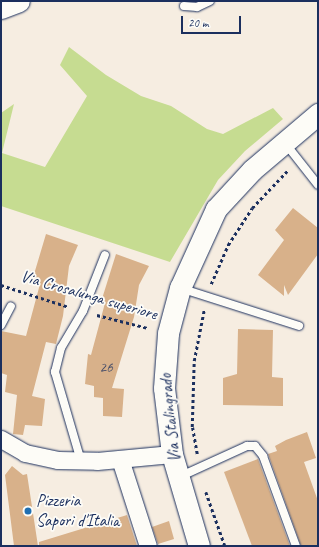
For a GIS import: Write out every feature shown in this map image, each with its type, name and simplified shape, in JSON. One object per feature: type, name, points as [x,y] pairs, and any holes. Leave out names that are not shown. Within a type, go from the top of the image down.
[{"type":"street","points":[[1,8],[19,1]]},
{"type":"street","name":"Via Stalingrado","points":[[199,546],[177,477],[172,454],[164,388],[168,334],[180,288],[216,208],[235,185],[318,114]]},
{"type":"street","points":[[1,439],[37,457],[81,462],[172,454]]},
{"type":"street","points":[[120,459],[148,546]]},
{"type":"lane","points":[[184,6],[197,7],[210,1]]},
{"type":"lane","points":[[284,142],[318,185]]},
{"type":"lane","points":[[81,462],[55,372],[66,338],[83,311],[105,255]]},
{"type":"lane","points":[[180,288],[208,294],[299,326]]},
{"type":"lane","name":"Via Crosalunga superiore","points":[[1,325],[11,306]]},
{"type":"lane","name":"Via Stalingrado","points":[[177,477],[247,446],[255,446],[262,456],[296,546]]},
{"type":"path","points":[[225,546],[200,467],[192,427],[194,361],[208,294],[228,246],[252,208],[298,160]]},
{"type":"path","name":"Via Crosalunga superiore","points":[[1,285],[83,311],[168,334]]},
{"type":"green space","points":[[69,47],[106,75],[141,96],[171,106],[207,129],[223,134],[273,108],[283,119],[245,151],[218,180],[170,262],[1,206],[1,113],[14,104],[2,153],[45,167],[87,96],[60,65]]},
{"type":"building","points":[[293,208],[318,228],[318,254],[288,295],[284,285],[284,296],[258,275],[284,240],[275,230]]},
{"type":"building","points":[[46,234],[78,245],[69,266],[63,316],[56,344],[46,342],[32,396],[45,399],[42,426],[25,425],[23,435],[13,434],[17,395],[5,392],[7,375],[1,373],[1,331],[26,336],[40,284],[32,281]]},
{"type":"building","points":[[116,254],[149,266],[139,285],[134,317],[112,388],[124,389],[122,417],[103,416],[103,398],[94,397],[94,386],[85,384],[88,354],[91,355],[105,303],[101,302]]},
{"type":"building","points":[[238,329],[273,330],[272,377],[283,378],[283,406],[223,405],[223,378],[237,374]]},
{"type":"building","points":[[307,432],[316,458],[304,462],[318,501],[318,546],[301,546],[268,454],[277,451],[275,446]]},
{"type":"building","points":[[258,459],[290,546],[252,546],[224,472]]},
{"type":"building","points":[[12,466],[23,475],[27,474],[38,546],[14,546],[5,475]]},
{"type":"building","points":[[127,515],[137,546],[39,546],[39,542]]},
{"type":"building","points":[[169,521],[174,539],[158,544],[152,527]]},
{"type":"place","name":"Pizzeria Sapori d'Italia","points":[[28,511]]}]
